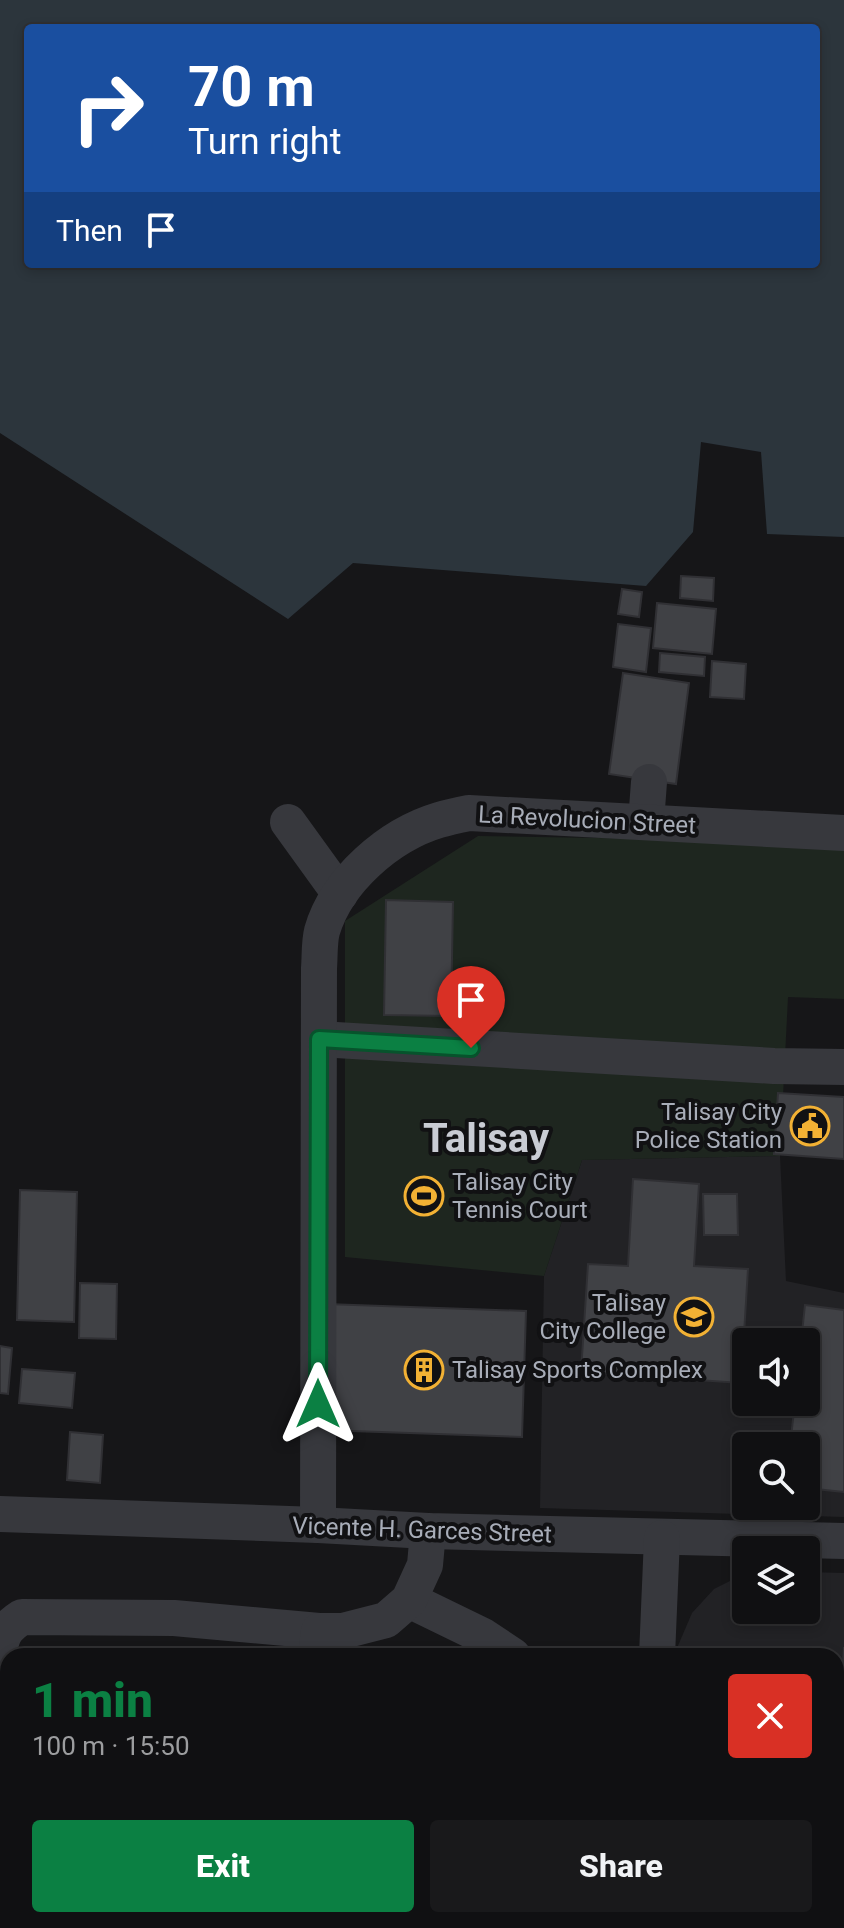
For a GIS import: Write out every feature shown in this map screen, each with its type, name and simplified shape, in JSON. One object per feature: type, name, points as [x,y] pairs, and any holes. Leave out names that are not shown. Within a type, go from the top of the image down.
[{"type":"street","points":[[646,822],[649,782]]},
{"type":"street","name":"La Revolucion Street","points":[[318,1525],[319,968],[322,933],[335,900],[365,863],[398,838],[438,820],[469,813],[844,833]]},
{"type":"street","points":[[288,822],[340,894]]},
{"type":"street","points":[[319,1039],[758,1065],[844,1067]]},
{"type":"street","name":"Vicente H. Garces Street","points":[[0,1514],[428,1531],[844,1541]]},
{"type":"street","points":[[0,1647],[3,1633],[22,1617],[174,1618],[317,1644],[343,1631],[386,1620],[409,1600],[425,1565],[428,1531]]},
{"type":"street","points":[[657,1648],[662,1538]]},
{"type":"street","points":[[409,1600],[501,1648]]},
{"type":"shaded area","points":[[0,0],[844,0],[844,537],[767,534],[761,452],[701,442],[693,532],[646,586],[353,563],[288,619],[0,433]]},
{"type":"shaded area","points":[[478,836],[844,842],[844,999],[788,997],[780,1156],[582,1160],[544,1276],[345,1257],[345,921]]},
{"type":"shaded area","name":"Talisay City College","points":[[780,1156],[786,1281],[844,1293],[844,1517],[820,1516],[820,1432],[732,1432],[732,1514],[540,1508],[544,1276],[582,1160]]},
{"type":"shaded area","points":[[820,1572],[844,1573],[844,1648],[677,1648],[692,1613],[714,1589],[732,1580],[732,1624],[820,1624]]},
{"type":"building","points":[[681,576],[714,578],[713,601],[680,598]]},
{"type":"building","points":[[622,589],[642,592],[639,617],[618,614]]},
{"type":"building","points":[[657,603],[716,609],[712,654],[653,648]]},
{"type":"building","points":[[618,624],[651,628],[646,672],[613,667]]},
{"type":"building","points":[[660,653],[705,657],[704,676],[659,672]]},
{"type":"building","points":[[712,661],[746,664],[744,699],[710,697]]},
{"type":"building","points":[[623,673],[689,683],[676,784],[609,774]]},
{"type":"building","points":[[386,900],[453,902],[451,1016],[384,1015]]},
{"type":"building","name":"Talisay City Police Station","points":[[778,1093],[844,1097],[844,1159],[774,1154]]},
{"type":"building","points":[[633,1179],[699,1184],[694,1266],[748,1269],[744,1328],[732,1328],[732,1382],[581,1372],[588,1264],[628,1266]]},
{"type":"building","points":[[20,1190],[77,1192],[74,1322],[17,1320]]},
{"type":"building","points":[[703,1194],[737,1194],[738,1235],[704,1235]]},
{"type":"building","points":[[80,1283],[117,1284],[116,1339],[79,1338]]},
{"type":"building","name":"Talisay Sports Complex","points":[[326,1304],[526,1311],[522,1437],[323,1430]]},
{"type":"building","points":[[805,1305],[844,1310],[844,1492],[820,1489],[820,1432],[792,1432],[793,1416],[820,1416],[820,1328],[803,1328]]},
{"type":"building","points":[[0,1346],[12,1348],[8,1394],[0,1393]]},
{"type":"building","points":[[22,1369],[75,1373],[72,1408],[19,1403]]},
{"type":"building","points":[[70,1432],[103,1435],[100,1483],[67,1480]]},
{"type":"place","name":"Talisay City Police Station","points":[[810,1126]]},
{"type":"place","name":"Talisay City Tennis Court","points":[[424,1196]]},
{"type":"place","name":"Talisay City College","points":[[694,1317]]},
{"type":"place","name":"Talisay Sports Complex","points":[[424,1370]]},
{"type":"district","name":"Talisay","points":[[486,1138]]},
{"type":"route","points":[[318,1404],[319,1039],[471,1048]]}]
